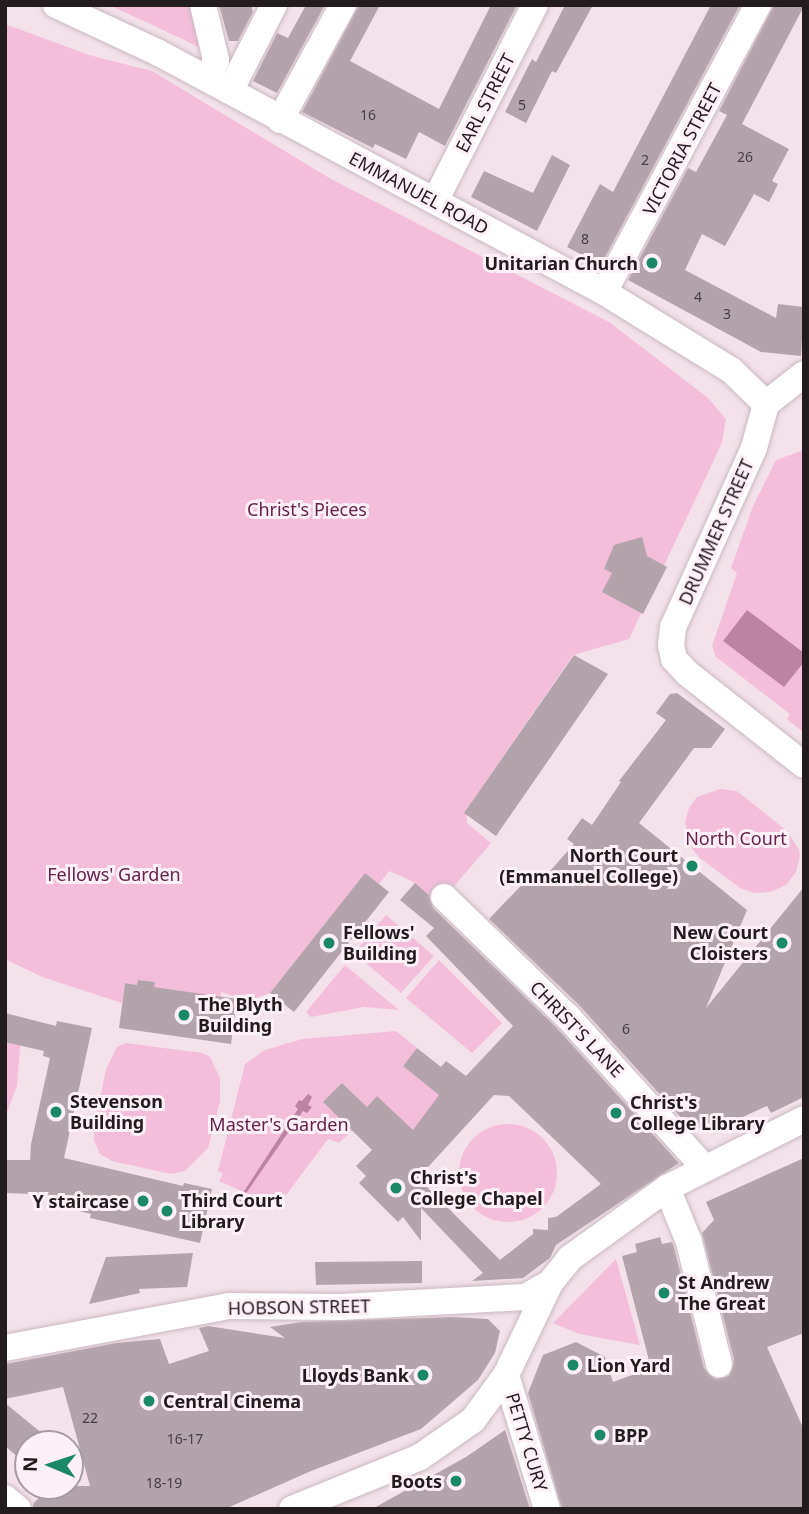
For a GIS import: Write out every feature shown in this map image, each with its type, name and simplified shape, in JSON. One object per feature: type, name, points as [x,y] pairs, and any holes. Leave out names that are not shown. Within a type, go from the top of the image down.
[{"type":"street","name":"EMMANUEL ROAD","points":[[56,5],[118,32],[604,292],[732,370],[766,404]]},
{"type":"street","points":[[203,5],[219,85]]},
{"type":"street","points":[[219,85],[274,5]]},
{"type":"street","points":[[280,120],[343,5]]},
{"type":"street","name":"EARL STREET","points":[[435,201],[535,5]]},
{"type":"street","name":"VICTORIA STREET","points":[[604,292],[758,5]]},
{"type":"street","points":[[766,404],[804,374]]},
{"type":"street","name":"DRUMMER STREET","points":[[766,404],[754,447],[732,503],[673,627],[671,645],[674,659],[687,673],[804,765]]},
{"type":"street","name":"CHRIST'S LANE","points":[[444,897],[567,1016],[704,1167]]},
{"type":"street","points":[[292,1509],[420,1457],[472,1420],[506,1376],[550,1283],[570,1258],[667,1188],[704,1167],[804,1119]]},
{"type":"street","points":[[667,1188],[689,1242],[719,1364]]},
{"type":"street","name":"HOBSON STREET","points":[[5,1348],[229,1306],[340,1307],[525,1297],[550,1283]]},
{"type":"street","name":"PETTY CURY","points":[[506,1376],[547,1509]]},
{"type":"street","points":[[5,1498],[18,1509]]},
{"type":"green space","points":[[109,5],[193,5],[201,48],[165,31]]},
{"type":"green space","name":"Christ's Pieces","points":[[5,24],[89,55],[152,71],[331,179],[609,322],[707,397],[726,419],[722,442],[629,639],[573,655],[466,810],[467,823],[491,843],[439,904],[415,883],[401,876],[389,871],[379,884],[365,873],[270,993],[249,1001],[221,992],[220,997],[154,987],[154,982],[139,980],[137,985],[125,983],[122,1003],[42,977],[5,959]]},
{"type":"green space","points":[[804,450],[804,733],[787,719],[790,714],[716,657],[712,646],[737,573],[731,568],[753,506],[776,460]]},
{"type":"green space","name":"North Court","points":[[720,789],[737,791],[787,831],[800,856],[796,872],[786,885],[770,892],[755,893],[740,888],[700,858],[689,845],[685,822],[689,808],[697,797]]},
{"type":"green space","points":[[386,915],[434,956],[401,993],[354,953]]},
{"type":"green space","points":[[439,960],[502,1023],[472,1053],[406,998]]},
{"type":"green space","points":[[345,965],[399,1010],[364,1007],[311,1017],[306,1012]]},
{"type":"green space","name":"Master's Garden","points":[[396,1031],[417,1048],[403,1066],[445,1099],[401,1150],[377,1097],[367,1107],[342,1083],[324,1102],[353,1130],[339,1143],[328,1139],[277,1207],[219,1181],[223,1174],[218,1171],[245,1064],[265,1050],[302,1039]]},
{"type":"green space","points":[[5,1032],[21,1034],[17,1086],[5,1117]]},
{"type":"green space","points":[[126,1043],[202,1053],[210,1057],[220,1078],[220,1101],[208,1148],[185,1171],[171,1174],[112,1161],[100,1154],[94,1141],[106,1069],[117,1047]]},
{"type":"green space","points":[[508,1124],[527,1128],[542,1139],[553,1154],[557,1173],[553,1192],[542,1207],[527,1218],[508,1222],[489,1218],[474,1207],[463,1192],[459,1173],[463,1154],[474,1139],[489,1128]]},
{"type":"green space","points":[[616,1259],[640,1345],[579,1334],[553,1323]]},
{"type":"shaded area","points":[[747,610],[804,653],[804,662],[784,687],[723,641]]},
{"type":"shaded area","points":[[308,1094],[312,1097],[308,1105],[312,1107],[307,1113],[303,1111],[240,1202],[239,1199],[298,1109],[295,1106]]},
{"type":"building","points":[[219,5],[251,5],[253,12],[238,41],[229,41]]},
{"type":"building","points":[[306,5],[325,5],[277,93],[253,81],[277,33],[288,38]]},
{"type":"building","points":[[359,5],[380,5],[350,61],[439,109],[491,5],[517,5],[445,146],[419,132],[406,159],[375,144],[373,148],[302,112]]},
{"type":"building","points":[[565,5],[593,5],[556,73],[552,71],[526,123],[505,112],[532,59],[536,62]]},
{"type":"building","points":[[711,5],[740,5],[601,265],[567,247],[600,184],[613,192]]},
{"type":"building","points":[[774,5],[804,6],[742,124],[789,149],[772,181],[778,184],[769,202],[754,194],[725,246],[702,234],[685,270],[776,318],[778,304],[804,307],[801,356],[761,352],[628,280],[688,168],[696,172],[727,115],[719,111]]},
{"type":"building","points":[[552,155],[570,165],[537,231],[471,197],[484,171],[533,193]]},
{"type":"building","points":[[642,537],[647,556],[667,567],[643,614],[602,592],[612,573],[604,569],[614,545]]},
{"type":"building","points":[[574,655],[608,674],[496,836],[464,813]]},
{"type":"building","points":[[677,693],[725,729],[711,748],[694,748],[639,823],[747,910],[706,1008],[804,887],[804,1097],[771,1113],[767,1106],[723,1126],[719,1118],[693,1131],[579,1005],[489,919],[535,871],[543,879],[574,844],[567,839],[582,818],[592,825],[621,782],[619,781],[666,720],[656,713],[670,694]]},
{"type":"building","name":"Fellows' Building","points":[[365,873],[389,892],[294,1012],[270,993]]},
{"type":"building","points":[[415,883],[429,895],[433,908],[556,1027],[679,1163],[556,1245],[550,1258],[523,1278],[472,1281],[483,1273],[421,1208],[421,1241],[403,1217],[398,1222],[359,1183],[366,1176],[356,1166],[372,1150],[323,1102],[342,1083],[367,1107],[377,1096],[413,1130],[439,1095],[403,1066],[417,1048],[441,1067],[446,1061],[466,1076],[513,1026],[426,936],[434,928],[400,900]],"holes":[[[494,1095],[509,1096],[601,1184],[556,1217],[548,1218],[548,1230],[533,1229],[533,1234],[500,1260],[418,1178]]]},
{"type":"building","name":"The Blyth Building","points":[[138,980],[155,982],[154,987],[237,999],[231,1044],[119,1028],[125,983],[137,985]]},
{"type":"building","points":[[5,1013],[56,1026],[57,1021],[92,1028],[64,1158],[183,1186],[184,1183],[212,1189],[200,1243],[90,1218],[91,1214],[75,1210],[78,1196],[5,1193],[5,1160],[30,1160],[50,1058],[43,1056],[44,1051],[5,1042]]},
{"type":"building","name":"Lion Yard","points":[[804,1158],[804,1333],[767,1347],[804,1430],[804,1509],[562,1509],[528,1393],[543,1355],[576,1342],[605,1357],[613,1382],[651,1368],[622,1256],[637,1252],[635,1244],[660,1237],[662,1244],[672,1242],[674,1247],[704,1368],[715,1379],[729,1376],[734,1360],[702,1233],[714,1220],[706,1202]]},
{"type":"building","points":[[193,1253],[187,1287],[139,1289],[140,1293],[89,1304],[106,1257]]},
{"type":"building","points":[[422,1261],[422,1283],[316,1285],[315,1262]]},
{"type":"building","points":[[452,1317],[488,1319],[500,1331],[495,1353],[478,1380],[421,1429],[311,1471],[225,1509],[33,1509],[37,1500],[84,1500],[84,1486],[90,1486],[84,1464],[84,1430],[75,1430],[63,1387],[5,1399],[5,1364],[116,1343],[160,1339],[169,1364],[209,1351],[199,1328],[208,1326],[285,1338],[270,1327],[301,1322]]},
{"type":"building","points":[[5,1403],[38,1430],[14,1430],[14,1454],[5,1446]]},
{"type":"building","points":[[505,1430],[530,1509],[372,1509],[466,1457]]},
{"type":"place","name":"Unitarian Church","points":[[652,263]]},
{"type":"place","name":"North Court (Emmanuel College)","points":[[692,866]]},
{"type":"place","name":"Fellows' Building","points":[[329,943]]},
{"type":"place","name":"New Court Cloisters","points":[[782,943]]},
{"type":"place","name":"The Blyth Building","points":[[184,1015]]},
{"type":"place","name":"Stevenson Building","points":[[56,1112]]},
{"type":"place","name":"Christ's College Library","points":[[616,1113]]},
{"type":"place","name":"Christ's College Chapel","points":[[396,1188]]},
{"type":"place","name":"Y staircase","points":[[143,1201]]},
{"type":"place","name":"Third Court Library","points":[[167,1211]]},
{"type":"place","name":"St Andrew The Great","points":[[664,1293]]},
{"type":"place","name":"Lion Yard","points":[[573,1365]]},
{"type":"place","name":"Lloyds Bank","points":[[423,1375]]},
{"type":"place","name":"Central Cinema","points":[[149,1401]]},
{"type":"place","name":"BPP","points":[[600,1435]]},
{"type":"place","name":"Boots","points":[[456,1481]]},
{"type":"park label","name":"Fellows' Garden","points":[[114,874]]}]
